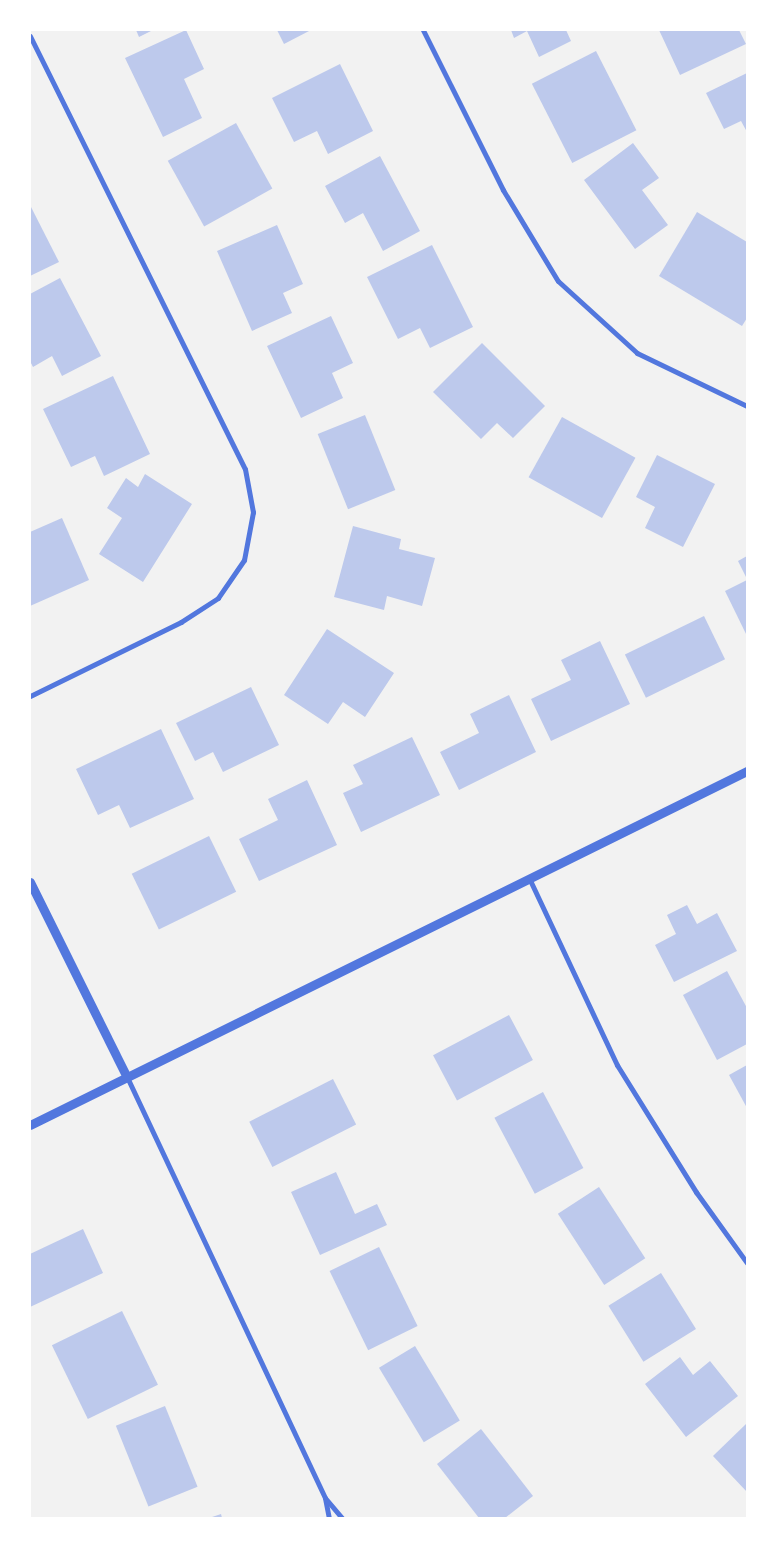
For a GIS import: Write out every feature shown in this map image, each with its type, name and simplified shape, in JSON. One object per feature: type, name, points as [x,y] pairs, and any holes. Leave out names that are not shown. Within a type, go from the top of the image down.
[{"type":"street","points":[[423,30],[503,190],[558,281],[637,353],[747,406]]},
{"type":"street","points":[[30,36],[245,469],[253,512],[244,560],[218,598],[180,622],[30,696]]},
{"type":"street","points":[[30,1125],[747,771]]},
{"type":"street","points":[[529,878],[617,1065],[696,1192],[747,1263]]},
{"type":"street","points":[[30,882],[127,1077],[325,1498],[329,1518]]},
{"type":"street","points":[[325,1498],[342,1518]]},
{"type":"building","points":[[136,30],[153,30],[139,37]]},
{"type":"building","points":[[186,30],[204,69],[184,79],[202,118],[163,137],[125,58]]},
{"type":"building","points":[[277,30],[311,30],[284,44]]},
{"type":"building","points":[[511,30],[566,30],[571,41],[539,57],[527,31],[514,38]]},
{"type":"building","points":[[659,30],[739,30],[746,44],[680,75]]},
{"type":"building","points":[[596,51],[636,130],[572,163],[532,84]]},
{"type":"building","points":[[340,64],[373,131],[328,154],[317,131],[294,142],[272,98]]},
{"type":"building","points":[[747,73],[747,132],[741,121],[724,129],[706,93]]},
{"type":"building","points":[[236,123],[272,189],[204,226],[168,161]]},
{"type":"building","points":[[633,143],[659,178],[642,190],[668,225],[635,249],[584,180]]},
{"type":"building","points":[[380,156],[420,231],[383,251],[363,213],[345,223],[325,186]]},
{"type":"building","points":[[30,205],[59,262],[30,276]]},
{"type":"building","points":[[697,212],[747,242],[747,318],[742,326],[659,276]]},
{"type":"building","points":[[277,225],[303,284],[283,293],[292,313],[252,331],[217,251]]},
{"type":"building","points":[[432,245],[473,327],[430,348],[420,328],[398,339],[367,277]]},
{"type":"building","points":[[60,278],[101,356],[62,376],[52,356],[33,367],[30,361],[30,294]]},
{"type":"building","points":[[331,316],[353,363],[332,373],[343,398],[301,418],[267,346]]},
{"type":"building","points":[[482,343],[545,406],[513,438],[497,423],[481,439],[433,392]]},
{"type":"building","points":[[113,376],[150,454],[104,476],[95,456],[71,467],[43,409]]},
{"type":"building","points":[[365,415],[395,490],[348,509],[318,434]]},
{"type":"building","points":[[562,417],[635,458],[602,518],[529,477]]},
{"type":"building","points":[[657,455],[715,484],[683,547],[645,528],[655,507],[636,497]]},
{"type":"building","points":[[145,474],[192,504],[143,582],[99,554],[122,518],[107,508],[126,478],[138,487]]},
{"type":"building","points":[[62,518],[89,580],[30,606],[30,532]]},
{"type":"building","points":[[353,526],[401,539],[399,549],[435,558],[422,606],[387,596],[384,610],[334,597]]},
{"type":"building","points":[[747,556],[747,579],[738,561]]},
{"type":"building","points":[[747,580],[747,636],[725,591]]},
{"type":"building","points":[[704,616],[725,659],[646,698],[625,655]]},
{"type":"building","points":[[327,629],[394,673],[365,717],[343,702],[328,724],[284,695]]},
{"type":"building","points":[[600,641],[630,704],[551,741],[531,699],[571,680],[561,660]]},
{"type":"building","points":[[251,687],[279,745],[223,772],[213,752],[195,761],[176,723]]},
{"type":"building","points":[[509,695],[536,752],[459,790],[440,752],[479,733],[470,714]]},
{"type":"building","points":[[161,729],[194,799],[130,828],[119,805],[98,815],[76,769]]},
{"type":"building","points":[[412,737],[440,795],[361,832],[343,793],[363,784],[353,765]]},
{"type":"building","points":[[307,780],[337,845],[259,881],[239,839],[278,820],[268,799]]},
{"type":"building","points":[[209,836],[236,892],[159,929],[132,874]]},
{"type":"building","points":[[687,905],[697,924],[717,913],[737,951],[674,982],[655,945],[676,934],[667,915]]},
{"type":"building","points":[[727,971],[747,1008],[747,1044],[717,1060],[683,995]]},
{"type":"building","points":[[509,1015],[533,1060],[457,1100],[433,1055]]},
{"type":"building","points":[[747,1065],[747,1108],[729,1075]]},
{"type":"building","points":[[333,1079],[356,1124],[272,1167],[249,1122]]},
{"type":"building","points":[[543,1092],[583,1168],[535,1194],[494,1118]]},
{"type":"building","points":[[336,1172],[355,1214],[377,1204],[387,1225],[320,1255],[291,1192]]},
{"type":"building","points":[[599,1187],[645,1258],[604,1285],[558,1214]]},
{"type":"building","points":[[83,1229],[103,1273],[30,1307],[30,1254]]},
{"type":"building","points":[[379,1247],[418,1326],[368,1350],[330,1271]]},
{"type":"building","points":[[661,1273],[696,1329],[643,1362],[608,1306]]},
{"type":"building","points":[[122,1311],[158,1385],[88,1419],[52,1345]]},
{"type":"building","points":[[415,1346],[460,1421],[424,1442],[379,1368]]},
{"type":"building","points":[[680,1357],[693,1375],[710,1361],[738,1396],[686,1437],[645,1384]]},
{"type":"building","points":[[165,1406],[198,1487],[148,1507],[116,1426]]},
{"type":"building","points":[[747,1423],[747,1492],[713,1456]]},
{"type":"building","points":[[481,1429],[533,1496],[505,1518],[479,1518],[437,1464]]},
{"type":"building","points":[[221,1514],[222,1518],[209,1518]]}]
